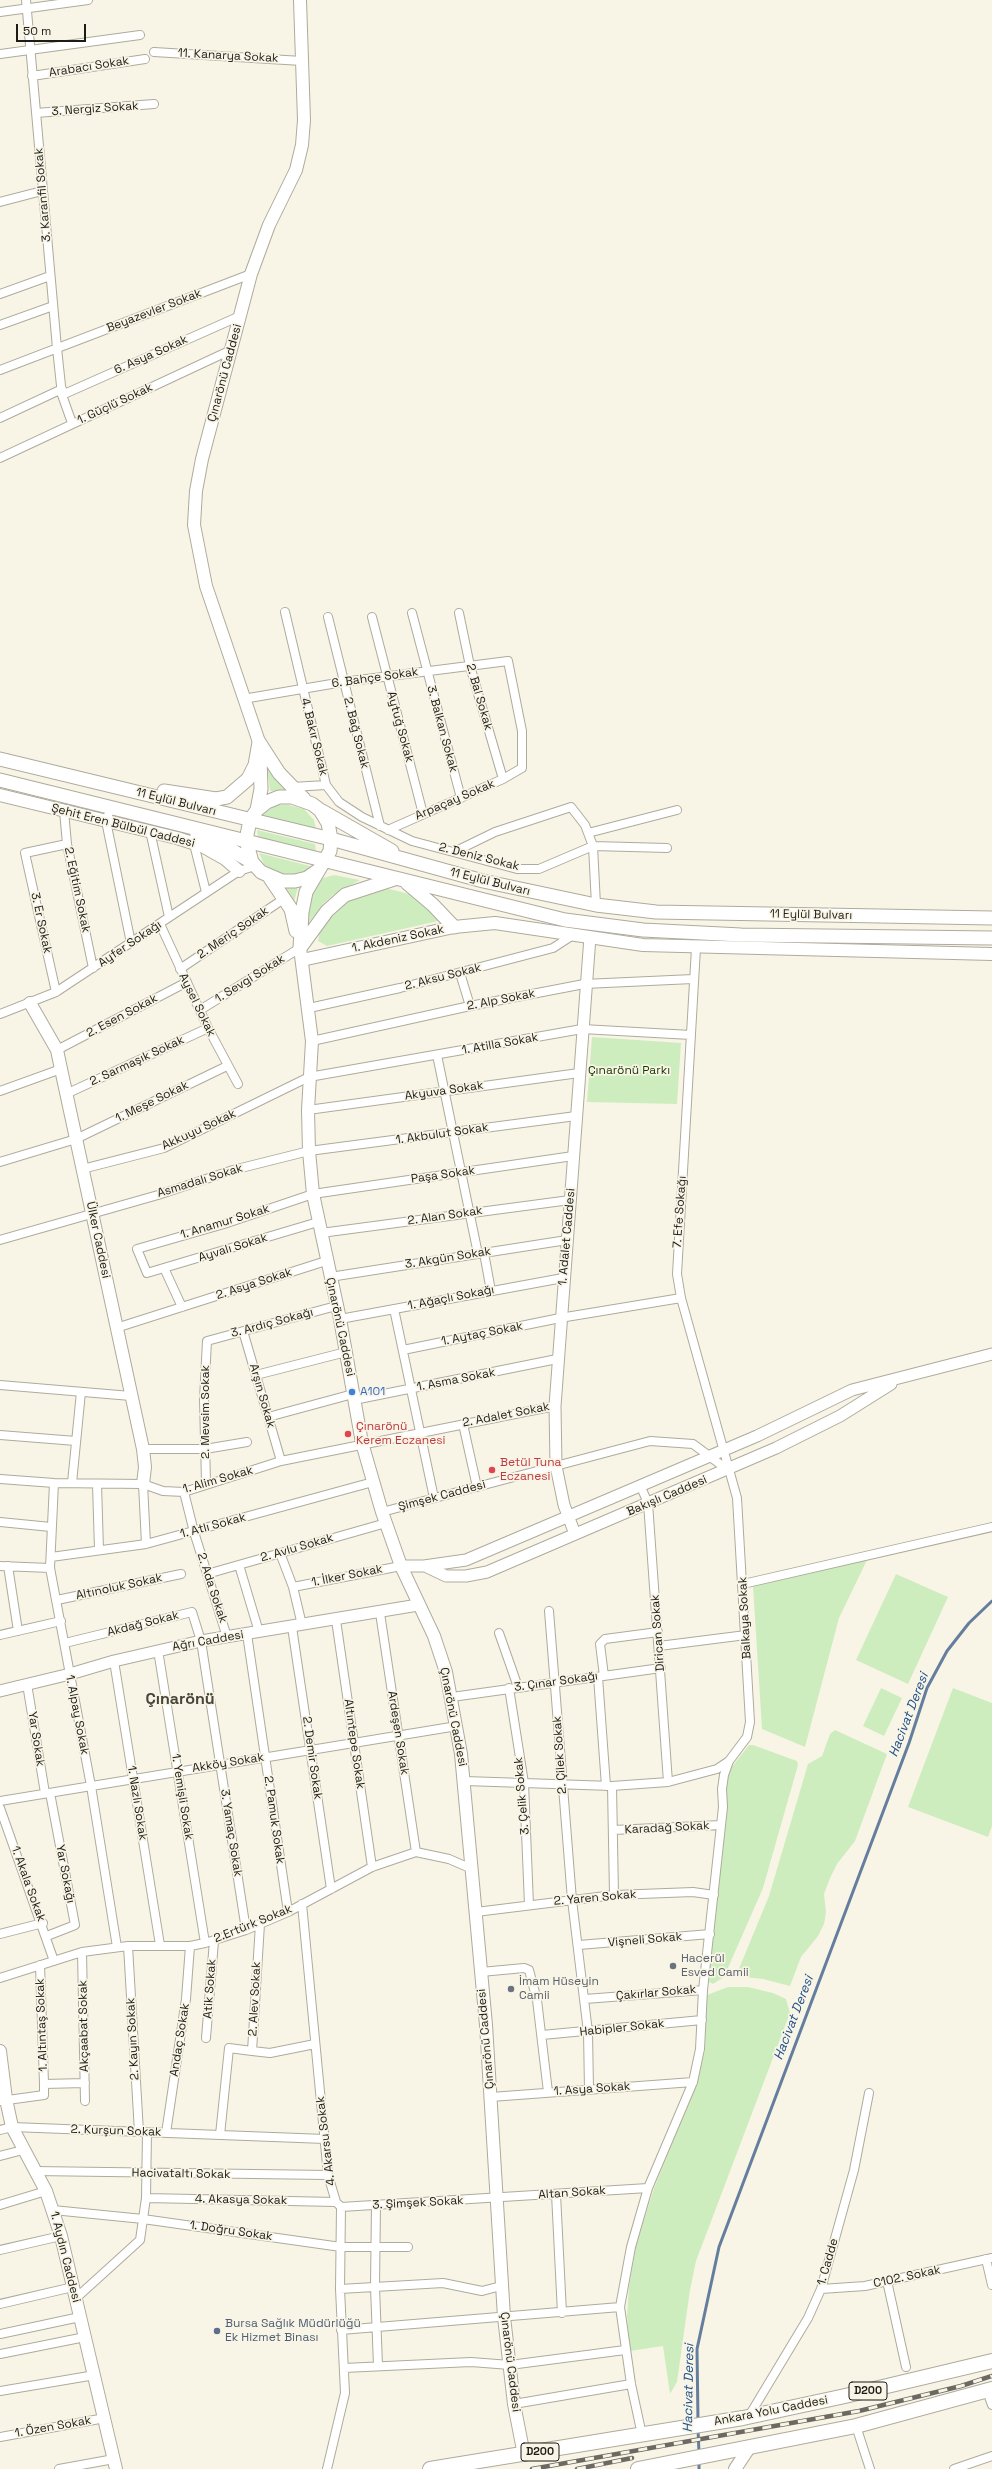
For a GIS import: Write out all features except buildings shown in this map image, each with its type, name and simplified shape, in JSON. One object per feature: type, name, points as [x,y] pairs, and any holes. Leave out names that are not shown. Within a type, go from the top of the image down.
[{"type":"highway","name":"Ankara Yolu Caddesi","points":[[430,2469],[524,2455],[746,2417],[858,2393],[992,2360]]},
{"type":"highway","points":[[638,2469],[733,2452],[856,2426],[989,2390]]},
{"type":"main road","name":"Çınarönü Caddesi","points":[[259,742],[243,699],[206,586],[194,525],[196,491],[202,459],[251,274],[269,225],[296,170],[302,145],[304,120],[300,2]]},
{"type":"main road","points":[[76,778],[216,799],[227,797],[248,779],[255,766],[259,742]]},
{"type":"main road","points":[[259,742],[279,773],[304,799],[320,810],[415,863]]},
{"type":"main road","points":[[254,864],[246,840],[261,789],[259,742]]},
{"type":"main road","name":"11 Eylül Bulvarı","points":[[0,759],[76,778],[254,815],[331,839],[483,881],[596,905],[656,912],[992,918]]},
{"type":"main road","name":"11 Eylül Bulvarı","points":[[0,780],[246,840],[321,866],[399,879],[565,920],[643,930],[741,935],[992,938]]},
{"type":"main road","name":"Şehit Eren Bülbül Caddesi","points":[[0,795],[150,831],[194,844],[225,859],[239,871]]},
{"type":"main road","points":[[254,815],[267,802],[279,798],[292,797],[304,799]]},
{"type":"main road","points":[[301,954],[302,912],[306,892],[321,866],[331,839],[328,824],[320,810]]},
{"type":"main road","points":[[147,816],[226,846],[254,864],[270,878],[285,898],[291,909],[301,954]]},
{"type":"main road","points":[[270,878],[282,881],[295,881],[307,878],[321,866]]},
{"type":"main road","points":[[301,954],[327,912],[344,895],[399,879],[433,905],[454,927]]},
{"type":"main road","name":"1. Akdeniz Sokak","points":[[301,954],[454,927],[495,923],[643,945],[696,948],[992,954]]},
{"type":"main road","name":"Çınarönü Caddesi","points":[[301,954],[312,1041],[308,1110],[309,1152],[313,1194],[326,1261],[340,1319],[362,1443],[384,1518],[401,1566],[418,1605],[434,1636],[446,1672],[457,1726],[465,1781],[491,2097],[501,2286],[514,2404],[524,2455]]},
{"type":"main road","name":"Ülker Caddesi","points":[[30,1003],[57,1050],[143,1449],[145,1467],[143,1484]]},
{"type":"main road","name":"1. Aydın Caddesi","points":[[0,2057],[3,2100],[12,2127],[34,2171],[46,2191],[54,2210],[95,2375],[115,2464]]},
{"type":"main road","points":[[735,2469],[749,2448]]},
{"type":"street","points":[[0,12],[26,4],[88,0]]},
{"type":"street","name":"3. Karanfil Sokak","points":[[26,4],[57,348],[62,392],[72,423]]},
{"type":"street","points":[[0,54],[140,35]]},
{"type":"street","name":"11. Kanarya Sokak","points":[[154,52],[302,61]]},
{"type":"street","name":"Arabacı Sokak","points":[[32,76],[145,59]]},
{"type":"street","name":"3. Nergiz Sokak","points":[[36,113],[154,104]]},
{"type":"street","points":[[0,202],[42,191]]},
{"type":"street","name":"Beyazevler Sokak","points":[[0,370],[251,274]]},
{"type":"street","points":[[0,294],[50,276]]},
{"type":"street","points":[[0,325],[53,306]]},
{"type":"street","name":"6. Asya Sokak","points":[[62,392],[240,316]]},
{"type":"street","name":"1. Güçlü Sokak","points":[[0,458],[72,423],[231,350]]},
{"type":"street","points":[[0,418],[62,392]]},
{"type":"street","name":"4. Bakır Sokak","points":[[285,612],[302,689],[326,785],[339,802],[388,830]]},
{"type":"street","name":"3. Balkan Sokak","points":[[412,613],[461,798]]},
{"type":"street","name":"2. Bal Sokak","points":[[460,613],[470,666],[503,779]]},
{"type":"street","name":"2. Bağ Sokak","points":[[328,617],[380,826]]},
{"type":"street","name":"Aytuğ Sokak","points":[[372,617],[386,676],[424,814]]},
{"type":"street","name":"6. Bahçe Sokak","points":[[243,699],[343,682],[508,661],[522,731],[522,768]]},
{"type":"street","name":"Arpaçay Sokak","points":[[388,830],[503,779],[522,768]]},
{"type":"street","points":[[292,787],[326,785]]},
{"type":"street","points":[[111,807],[106,821],[131,943]]},
{"type":"street","points":[[456,851],[495,832],[571,807],[585,825],[593,846],[596,905]]},
{"type":"street","points":[[588,833],[677,810]]},
{"type":"street","name":"2. Eğitim Sokak","points":[[64,811],[67,844],[93,968]]},
{"type":"street","name":"2. Deniz Sokak","points":[[388,830],[412,841],[456,851],[517,869],[539,869],[593,846]]},
{"type":"street","points":[[150,831],[169,917]]},
{"type":"street","name":"3. Er Sokak","points":[[56,992],[25,853],[67,844]]},
{"type":"street","points":[[194,844],[206,892]]},
{"type":"street","points":[[593,846],[668,848]]},
{"type":"street","name":"Ayfer Sokağı","points":[[0,1014],[56,992],[206,892],[239,871],[254,864]]},
{"type":"street","name":"2. Meriç Sokak","points":[[180,969],[285,898]]},
{"type":"street","name":"Aysel Sokak","points":[[160,924],[208,1028],[238,1084]]},
{"type":"street","name":"2. Aksu Sokak","points":[[309,1008],[460,973],[553,948],[573,935]]},
{"type":"street","name":"1. Adalet Caddesi","points":[[575,1534],[568,1516],[556,1466],[555,1406],[557,1359],[570,1200],[584,984],[590,937]]},
{"type":"street","name":"7. Efe Sokağı","points":[[696,948],[693,979],[692,1035],[677,1255],[681,1298],[725,1449],[728,1470]]},
{"type":"street","name":"1. Sevgi Sokak","points":[[200,1010],[301,954]]},
{"type":"street","points":[[460,973],[470,1006]]},
{"type":"street","name":"2. Alp Sokak","points":[[312,1041],[470,1006],[584,984],[693,979]]},
{"type":"street","name":"2. Esen Sokak","points":[[57,1050],[187,982]]},
{"type":"street","name":"2. Sarmaşık Sokak","points":[[66,1094],[208,1028]]},
{"type":"street","name":"1. Atilla Sokak","points":[[309,1077],[582,1029],[692,1035]]},
{"type":"street","points":[[437,1055],[469,1213],[491,1290]]},
{"type":"street","name":"1. Meşe Sokak","points":[[0,1162],[76,1139],[227,1066]]},
{"type":"street","points":[[0,1091],[61,1069]]},
{"type":"street","name":"Akyuva Sokak","points":[[308,1110],[579,1073]]},
{"type":"street","name":"Akkuyu Sokak","points":[[82,1169],[164,1148],[309,1077]]},
{"type":"street","name":"1. Akbulut Sokak","points":[[309,1152],[576,1116]]},
{"type":"street","name":"Asmadalı Sokak","points":[[0,1240],[158,1195],[233,1170],[309,1152]]},
{"type":"street","name":"Paşa Sokak","points":[[313,1194],[573,1156]]},
{"type":"street","name":"1. Anamur Sokak","points":[[147,1273],[137,1249],[224,1224],[313,1194]]},
{"type":"street","name":"2. Alan Sokak","points":[[320,1228],[469,1213],[570,1200]]},
{"type":"street","name":"Ayvalı Sokak","points":[[147,1273],[320,1228]]},
{"type":"street","name":"3. Akgün Sokak","points":[[330,1277],[567,1240]]},
{"type":"street","name":"2. Asya Sokak","points":[[116,1328],[326,1261]]},
{"type":"street","points":[[164,1268],[182,1307]]},
{"type":"street","name":"1. Ağaçlı Sokağı","points":[[340,1319],[491,1290],[563,1278]]},
{"type":"street","name":"1. Aytaç Sokak","points":[[403,1350],[560,1318],[681,1298]]},
{"type":"street","name":"3. Ardıç Sokağı","points":[[207,1341],[336,1306]]},
{"type":"street","points":[[394,1309],[434,1498]]},
{"type":"street","name":"Arşın Sokak","points":[[243,1331],[281,1461]]},
{"type":"street","name":"2. Mevsim Sokak","points":[[206,1483],[204,1399],[207,1341]]},
{"type":"street","points":[[256,1375],[346,1352]]},
{"type":"street","name":"Bakışlı Caddesi","points":[[401,1566],[424,1566],[466,1560],[707,1456],[757,1436],[852,1390],[900,1379],[992,1354]]},
{"type":"street","name":"1. Asma Sokak","points":[[268,1416],[354,1397],[411,1389],[557,1359]]},
{"type":"street","name":"Bakışlı Caddesi","points":[[424,1566],[446,1576],[466,1576],[487,1572],[728,1470],[840,1416],[900,1379]]},
{"type":"street","points":[[0,1385],[131,1396]]},
{"type":"street","points":[[72,1483],[81,1392]]},
{"type":"street","name":"2. Adalet Sokak","points":[[362,1443],[555,1406]]},
{"type":"street","points":[[464,1424],[477,1487]]},
{"type":"street","points":[[0,1435],[76,1441]]},
{"type":"street","name":"Şimşek Caddesi","points":[[384,1518],[434,1498],[650,1441],[693,1444],[707,1456],[728,1470]]},
{"type":"street","points":[[143,1449],[205,1450],[247,1442]]},
{"type":"street","name":"1. Alim Sokak","points":[[0,1479],[54,1483],[143,1484],[163,1491],[184,1492],[206,1483],[281,1461],[362,1443]]},
{"type":"street","name":"Balkaya Sokak","points":[[728,1470],[737,1498],[750,1722],[747,1737],[729,1761]]},
{"type":"street","name":"1. Atlı Sokak","points":[[51,1557],[146,1544],[373,1482]]},
{"type":"street","name":"1. Alpay Sokak","points":[[54,1483],[50,1568],[91,1786],[117,1947]]},
{"type":"street","points":[[97,1484],[98,1550]]},
{"type":"street","points":[[143,1484],[146,1544]]},
{"type":"street","name":"Dirican Sokak","points":[[640,1485],[648,1503],[668,1782]]},
{"type":"street","name":"2. Ada Sokak","points":[[184,1492],[194,1532],[227,1637]]},
{"type":"street","name":"2. Avlu Sokak","points":[[208,1574],[280,1553],[384,1518]]},
{"type":"street","points":[[0,1522],[51,1527]]},
{"type":"street","points":[[743,1584],[992,1527]]},
{"type":"street","name":"2. Demir Sokak","points":[[280,1553],[292,1587],[310,1750],[331,1889]]},
{"type":"street","points":[[239,1565],[259,1632]]},
{"type":"street","points":[[18,1631],[4,1566],[50,1568]]},
{"type":"street","name":"1. İlker Sokak","points":[[292,1587],[401,1566]]},
{"type":"street","name":"Altınoluk Sokak","points":[[57,1600],[181,1574]]},
{"type":"street","name":"Ağrı Caddesi","points":[[0,1691],[70,1674],[114,1660],[201,1641],[380,1613],[418,1605]]},
{"type":"street","name":"2. Çilek Sokak","points":[[549,1611],[572,1900],[579,1946],[588,2032],[589,2090]]},
{"type":"street","name":"Akdağ Sokak","points":[[65,1643],[192,1612],[201,1641]]},
{"type":"street","name":"Ardeşen Sokak","points":[[380,1613],[416,1852]]},
{"type":"street","name":"Altıntepe Sokak","points":[[336,1620],[372,1867]]},
{"type":"street","points":[[0,1635],[61,1621]]},
{"type":"street","points":[[614,1895],[613,1830],[601,1676],[600,1644],[605,1639],[658,1632]]},
{"type":"street","points":[[499,1633],[518,1687]]},
{"type":"street","name":"2. Pamuk Sokak","points":[[247,1634],[288,1912]]},
{"type":"street","points":[[659,1646],[746,1635]]},
{"type":"street","name":"3. Yamaç Sokak","points":[[201,1641],[246,1930]]},
{"type":"street","name":"1. Yemişli Sokak","points":[[158,1650],[205,1944]]},
{"type":"street","name":"1. Nazlı Sokak","points":[[114,1660],[160,1945]]},
{"type":"street","name":"3. Çınar Sokağı","points":[[452,1697],[661,1668]]},
{"type":"street","name":"Yar Sokak","points":[[27,1684],[47,1793]]},
{"type":"street","name":"3. Çelik Sokak","points":[[509,1688],[524,1783],[529,1905]]},
{"type":"street","name":"Akköy Sokak","points":[[0,1801],[457,1726]]},
{"type":"street","points":[[465,1781],[609,1786],[668,1782],[717,1768],[729,1761]]},
{"type":"street","points":[[645,2434],[631,2384],[620,2307],[631,2247],[648,2188],[693,2082],[700,2049],[703,1990],[721,1825],[724,1774],[729,1761]]},
{"type":"street","name":"Yar Sokağı","points":[[47,1793],[75,1925],[47,1936]]},
{"type":"street","name":"1. Akala Sokak","points":[[0,1808],[43,1923],[54,1961]]},
{"type":"street","name":"Karadağ Sokak","points":[[613,1830],[721,1825]]},
{"type":"street","points":[[416,1852],[449,1859],[472,1870]]},
{"type":"street","name":"2.Ertürk Sokak","points":[[0,1978],[82,1952],[128,1946],[190,1946],[205,1944],[246,1930],[288,1912],[372,1867],[416,1852]]},
{"type":"street","name":"2. Yaren Sokak","points":[[476,1912],[614,1895],[693,1892],[714,1895]]},
{"type":"street","name":"4. Akarsu Sokak","points":[[302,1904],[328,2175],[339,2204],[341,2247],[340,2289],[344,2393],[327,2469]]},
{"type":"street","points":[[0,1934],[43,1923]]},
{"type":"street","name":"2. Alev Sokak","points":[[220,2135],[229,2048],[252,2051],[260,1924]]},
{"type":"street","name":"Vişneli Sokak","points":[[579,1946],[710,1934]]},
{"type":"street","name":"Atik Sokak","points":[[206,2038],[214,1941]]},
{"type":"street","name":"2. Kayın Sokak","points":[[74,2293],[140,2240],[146,2198],[146,2173],[128,1946]]},
{"type":"street","name":"Andaç Sokak","points":[[166,2133],[186,1999],[190,1946]]},
{"type":"street","name":"Akçaabat Sokak","points":[[82,1952],[85,2101]]},
{"type":"street","name":"1. Altıntaş Sokak","points":[[40,1966],[44,2084]]},
{"type":"street","points":[[481,1972],[524,1968],[529,1970],[537,2000],[548,2092]]},
{"type":"street","name":"Çakırlar Sokak","points":[[585,1999],[703,1990]]},
{"type":"street","name":"Habipler Sokak","points":[[542,2035],[588,2032],[702,2020]]},
{"type":"street","points":[[252,2051],[270,2053],[315,2044]]},
{"type":"street","name":"1. Asya Sokak","points":[[491,2097],[693,2082]]},
{"type":"street","points":[[3,2100],[44,2095],[44,2084],[85,2083]]},
{"type":"street","name":"1. Cadde","points":[[746,2417],[808,2318],[821,2289],[854,2170],[869,2093]]},
{"type":"street","name":"2. Kurşun Sokak","points":[[0,2130],[12,2127],[325,2140]]},
{"type":"street","points":[[0,2156],[23,2150]]},
{"type":"street","name":"Hacivataltı Sokak","points":[[34,2171],[328,2175]]},
{"type":"street","name":"Altan Sokak","points":[[496,2198],[648,2188]]},
{"type":"street","points":[[0,2204],[46,2191]]},
{"type":"street","points":[[556,2194],[562,2313]]},
{"type":"street","name":"4. Akasya Sokak","points":[[146,2198],[339,2204]]},
{"type":"street","name":"3. Şimşek Sokak","points":[[339,2204],[376,2205],[496,2198]]},
{"type":"street","points":[[376,2205],[375,2287],[378,2366]]},
{"type":"street","name":"1. Doğru Sokak","points":[[54,2210],[143,2219],[341,2247],[408,2247]]},
{"type":"street","points":[[0,2250],[61,2236]]},
{"type":"street","points":[[989,2259],[992,2285]]},
{"type":"street","name":"C102. Sokak","points":[[821,2289],[865,2286],[989,2259]]},
{"type":"street","points":[[887,2281],[906,2367]]},
{"type":"street","points":[[340,2289],[443,2283],[482,2291],[501,2286]]},
{"type":"street","points":[[0,2304],[74,2293]]},
{"type":"street","points":[[341,2330],[562,2313],[620,2307]]},
{"type":"street","points":[[0,2334],[80,2317]]},
{"type":"street","points":[[0,2354],[85,2337]]},
{"type":"street","points":[[344,2368],[472,2362],[510,2365],[625,2350]]},
{"type":"street","points":[[0,2391],[95,2375]]},
{"type":"street","points":[[514,2404],[631,2384]]},
{"type":"street","points":[[989,2390],[992,2405]]},
{"type":"street","name":"1. Özen Sokak","points":[[0,2437],[105,2418]]},
{"type":"street","points":[[856,2426],[870,2469]]},
{"type":"street","points":[[954,2469],[992,2456]]},
{"type":"street","points":[[59,2469],[115,2464]]},
{"type":"green space","points":[[267,765],[290,791],[270,791]]},
{"type":"green space","points":[[277,805],[289,805],[304,809],[314,820],[316,829],[260,815]]},
{"type":"green space","points":[[257,830],[315,844],[316,852],[258,837]]},
{"type":"green space","points":[[259,853],[310,866],[303,875],[294,878],[271,871],[264,864]]},
{"type":"green space","points":[[334,875],[360,880],[333,895],[324,903],[309,922],[306,909],[313,886],[323,878]]},
{"type":"green space","points":[[298,887],[294,902],[284,888]]},
{"type":"green space","points":[[389,889],[409,894],[421,900],[443,920],[327,946],[318,941],[320,929],[342,901],[370,890]]},
{"type":"green space","name":"Çınarönü Parkı","points":[[592,1037],[681,1043],[677,1104],[587,1102]]},
{"type":"green space","points":[[868,1558],[839,1618],[805,1747],[762,1729],[753,1586]]},
{"type":"green space","points":[[896,1574],[948,1597],[908,1684],[856,1660]]},
{"type":"green space","points":[[881,1688],[902,1698],[884,1736],[863,1726]]},
{"type":"green space","points":[[953,1688],[992,1703],[992,1826],[988,1837],[908,1807]]},
{"type":"green space","points":[[835,1730],[887,1754],[855,1841],[837,1864],[824,1894],[826,1912],[824,1924],[818,1936],[801,1957],[790,1986],[763,1979],[736,1976],[769,1896],[808,1764],[822,1756],[830,1734]]},
{"type":"green space","points":[[749,1745],[753,1745],[797,1761],[798,1765],[763,1888],[724,1977],[713,1984],[709,1982],[728,1776],[731,1768]]},
{"type":"green space","points":[[728,1987],[748,1987],[773,1993],[786,1999],[790,2013],[696,2261],[690,2290],[677,2382],[670,2394],[663,2346],[630,2351],[627,2316],[629,2287],[636,2246],[654,2188],[694,2089],[705,2051],[707,1995]]},
{"type":"waterway","name":"Hacivat Deresi","points":[[698,2421],[697,2349],[719,2247],[909,1743],[927,1688],[947,1651],[969,1623],[992,1601]]},
{"type":"waterway","name":"Hacivat Deresi","points":[[698,2429],[699,2453]]},
{"type":"waterway","name":"Hacivat Deresi","points":[[699,2461],[699,2469]]},
{"type":"railway","points":[[532,2469],[859,2411],[961,2386],[992,2376]]},
{"type":"railway","points":[[577,2469],[632,2458]]},
{"type":"place","name":"A101","points":[[352,1392]]},
{"type":"place","name":"Çınarönü Kerem Eczanesi","points":[[348,1434]]},
{"type":"place","name":"Betül Tuna Eczanesi","points":[[492,1470]]},
{"type":"place","name":"Hacerül Esved Camii","points":[[673,1966]]},
{"type":"place","name":"İmam Hüseyin Camii","points":[[511,1989]]},
{"type":"place","name":"Bursa Sağlık Müdürlüğü Ek Hizmet Binası","points":[[217,2331]]},
{"type":"district","name":"Çınarönü","points":[[180,1700]]}]
